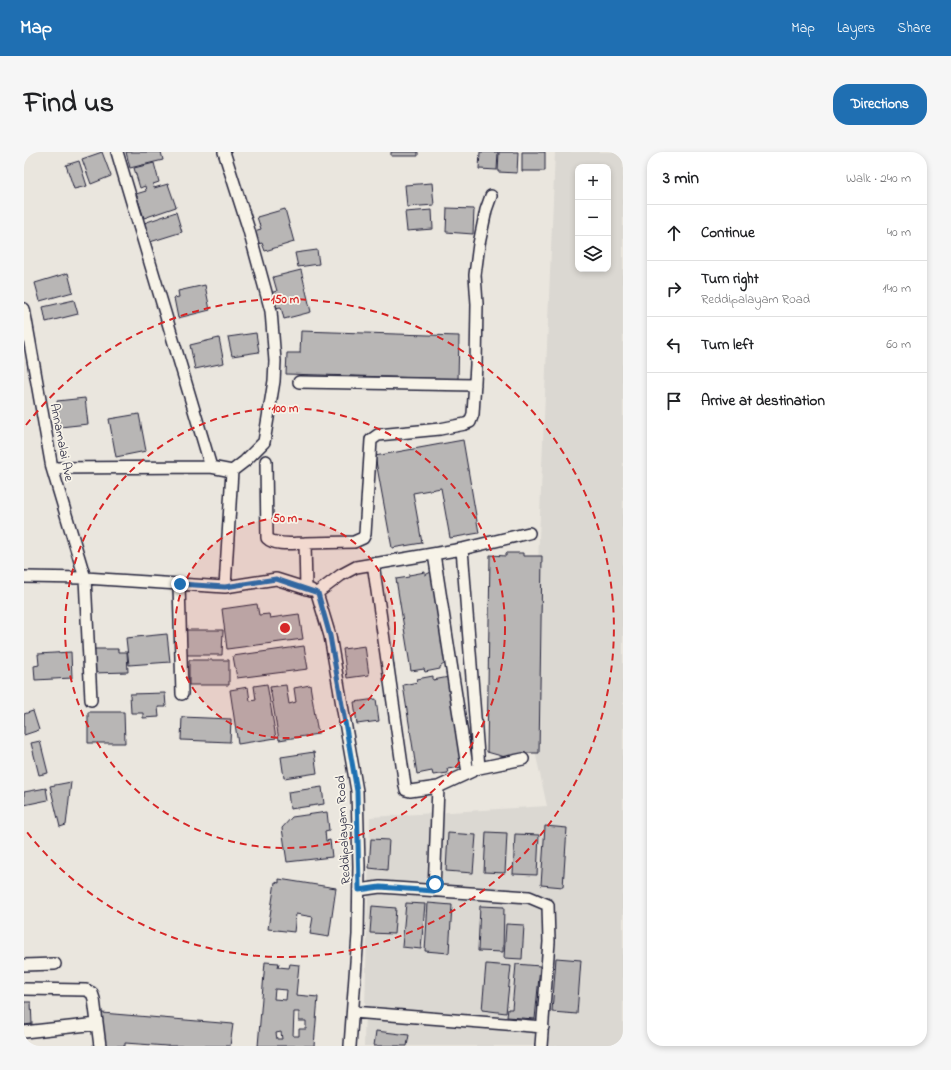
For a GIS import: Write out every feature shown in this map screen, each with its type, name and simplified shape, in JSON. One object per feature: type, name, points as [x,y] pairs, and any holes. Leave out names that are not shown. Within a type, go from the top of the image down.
[{"type":"street","points":[[117,152],[211,467]]},
{"type":"street","points":[[224,152],[248,227],[272,311],[275,361],[274,381],[264,442],[232,471],[225,587]]},
{"type":"street","points":[[266,461],[266,538],[270,542],[354,542],[363,538],[365,534],[371,440],[378,436],[440,429],[470,422],[473,414],[475,385],[477,304],[475,275],[479,244],[486,210],[491,196]]},
{"type":"street","name":"Annamalai Ave","points":[[24,309],[52,468],[85,578],[91,700]]},
{"type":"street","points":[[299,382],[475,385]]},
{"type":"street","points":[[52,468],[211,467],[232,471]]},
{"type":"street","points":[[24,576],[85,578],[225,587],[276,579],[318,593],[341,575],[356,567],[434,554],[529,533]]},
{"type":"street","points":[[305,543],[306,589]]},
{"type":"street","points":[[462,548],[479,768]]},
{"type":"street","points":[[434,554],[468,773]]},
{"type":"street","points":[[372,564],[406,790],[410,791],[438,788],[479,768],[523,759]]},
{"type":"street","points":[[180,584],[182,694]]},
{"type":"street","name":"Reddipalayam Road","points":[[318,593],[330,636],[357,791],[359,890],[358,935],[350,1046]]},
{"type":"street","points":[[434,891],[438,788]]},
{"type":"street","points":[[359,890],[380,887],[529,897],[548,905],[549,942],[541,1046]]},
{"type":"street","points":[[24,965],[55,964]]},
{"type":"street","points":[[24,989],[86,990],[92,993],[100,1046]]},
{"type":"street","points":[[352,1012],[543,1027]]},
{"type":"street","points":[[24,1032],[97,1024]]},
{"type":"shaded area","points":[[555,152],[623,152],[623,1046],[364,1046],[370,817],[547,806],[531,733]]},
{"type":"building","points":[[102,152],[111,176],[91,184],[82,159]]},
{"type":"building","points":[[126,152],[161,152],[163,160],[130,168]]},
{"type":"building","points":[[391,152],[418,152],[418,156],[391,156]]},
{"type":"building","points":[[480,152],[498,152],[497,170],[479,169]]},
{"type":"building","points":[[499,152],[518,152],[517,173],[498,172]]},
{"type":"building","points":[[522,152],[545,152],[545,171],[522,171]]},
{"type":"building","points":[[79,161],[87,186],[74,189],[66,165]]},
{"type":"building","points":[[154,163],[159,182],[153,184],[154,188],[168,184],[176,207],[144,218],[136,194],[146,191],[145,186],[140,188],[134,168]]},
{"type":"building","points":[[432,183],[434,205],[407,207],[405,185]]},
{"type":"building","points":[[447,208],[474,209],[473,234],[446,232]]},
{"type":"building","points":[[285,209],[294,242],[265,251],[262,243],[258,244],[254,231],[261,229],[257,217]]},
{"type":"building","points":[[432,210],[433,229],[407,231],[405,212]]},
{"type":"building","points":[[176,212],[182,232],[150,242],[144,223]]},
{"type":"building","points":[[317,250],[319,264],[298,267],[295,253]]},
{"type":"building","points":[[301,270],[311,312],[284,319],[281,307],[274,308],[270,293],[277,291],[273,277]]},
{"type":"building","points":[[68,273],[73,292],[40,301],[35,283]]},
{"type":"building","points":[[205,285],[210,310],[178,318],[174,298],[179,297],[178,291]]},
{"type":"building","points":[[74,300],[78,314],[46,322],[43,307]]},
{"type":"building","points":[[301,331],[459,336],[458,379],[286,374],[287,353],[300,353]]},
{"type":"building","points":[[256,333],[259,352],[232,356],[228,337]]},
{"type":"building","points":[[219,338],[224,363],[195,369],[190,345]]},
{"type":"building","points":[[85,398],[88,424],[60,427],[57,401]]},
{"type":"building","points":[[139,414],[146,451],[116,457],[109,419]]},
{"type":"building","points":[[463,440],[479,533],[450,538],[441,488],[413,493],[422,543],[392,548],[375,456]]},
{"type":"building","points":[[506,553],[523,553],[523,556],[542,556],[539,753],[522,753],[522,757],[505,757],[487,752],[490,555],[506,556]]},
{"type":"building","points":[[425,572],[425,575],[431,572],[445,663],[440,667],[440,669],[425,672],[424,669],[411,671],[396,579]]},
{"type":"building","points":[[257,604],[259,615],[269,614],[270,618],[299,614],[303,639],[227,649],[222,609]]},
{"type":"building","points":[[182,630],[223,630],[222,655],[182,655]]},
{"type":"building","points":[[167,634],[170,662],[129,665],[126,638]]},
{"type":"building","points":[[304,646],[308,669],[237,678],[233,656]]},
{"type":"building","points":[[365,646],[369,675],[347,678],[343,649]]},
{"type":"building","points":[[92,649],[118,649],[118,652],[127,652],[128,672],[93,673]]},
{"type":"building","points":[[71,652],[72,678],[35,680],[34,666],[39,665],[38,654]]},
{"type":"building","points":[[189,660],[229,660],[229,685],[189,685]]},
{"type":"building","points":[[433,676],[433,680],[449,677],[462,767],[447,769],[448,773],[433,775],[432,771],[417,774],[403,685],[418,682],[417,679]]},
{"type":"building","points":[[267,684],[276,738],[238,744],[230,690],[248,687],[250,701],[256,700],[254,686]]},
{"type":"building","points":[[286,685],[289,704],[296,702],[294,688],[310,685],[318,734],[279,740],[270,687]]},
{"type":"building","points":[[165,693],[166,707],[158,707],[159,717],[143,718],[143,713],[131,713],[130,694]]},
{"type":"building","points":[[376,699],[379,721],[357,724],[354,702]]},
{"type":"building","points":[[33,711],[39,730],[24,735],[24,714]]},
{"type":"building","points":[[88,712],[124,712],[125,743],[88,743]]},
{"type":"building","points":[[182,717],[231,719],[230,742],[181,740]]},
{"type":"building","points":[[40,741],[48,773],[39,775],[31,743]]},
{"type":"building","points":[[314,752],[317,773],[284,778],[281,757]]},
{"type":"building","points":[[71,782],[66,825],[60,827],[50,786]]},
{"type":"building","points":[[322,787],[324,804],[290,809],[288,792]]},
{"type":"building","points":[[46,788],[48,800],[24,805],[24,792]]},
{"type":"building","points":[[327,812],[329,830],[325,831],[326,841],[330,840],[332,857],[287,862],[282,828],[292,817]]},
{"type":"building","points":[[545,826],[567,828],[563,887],[541,885]]},
{"type":"building","points":[[486,832],[507,833],[505,873],[484,872]]},
{"type":"building","points":[[448,833],[476,835],[473,873],[446,871]]},
{"type":"building","points":[[515,834],[539,835],[537,875],[513,874]]},
{"type":"building","points":[[371,839],[389,840],[387,870],[369,868]]},
{"type":"building","points":[[279,879],[336,888],[329,937],[310,934],[313,917],[296,914],[294,932],[268,929],[275,882],[279,883]]},
{"type":"building","points":[[406,903],[425,904],[421,949],[402,947]]},
{"type":"building","points":[[428,903],[452,905],[449,953],[425,951]]},
{"type":"building","points":[[372,906],[396,908],[394,934],[370,933]]},
{"type":"building","points":[[480,906],[504,907],[503,952],[478,951]]},
{"type":"building","points":[[506,924],[524,925],[522,959],[504,958]]},
{"type":"building","points":[[556,958],[581,960],[577,1014],[552,1012]]},
{"type":"building","points":[[265,962],[279,963],[278,967],[289,968],[290,964],[299,965],[296,995],[318,997],[314,1046],[258,1046]],"holes":[[[275,989],[287,990],[286,1000],[274,999]],[[294,1012],[299,1012],[299,1021],[306,1021],[306,1029],[299,1029],[299,1036],[293,1036]],[[281,1032],[282,1039],[277,1039],[276,1033]]]},
{"type":"building","points":[[486,964],[511,966],[506,1013],[482,1010]]},
{"type":"building","points":[[516,964],[540,966],[535,1019],[507,1017],[508,1009],[512,1009]]},
{"type":"building","points":[[24,1002],[31,1002],[32,1024],[24,1025]]},
{"type":"building","points":[[102,1013],[233,1024],[230,1046],[167,1046],[125,1043],[125,1046],[105,1046]]},
{"type":"building","points":[[376,1031],[409,1035],[407,1046],[374,1046]]},
{"type":"route","points":[[180,584],[225,587],[276,579],[318,593],[330,636],[357,791],[359,890],[380,887],[434,891],[435,884]]}]
